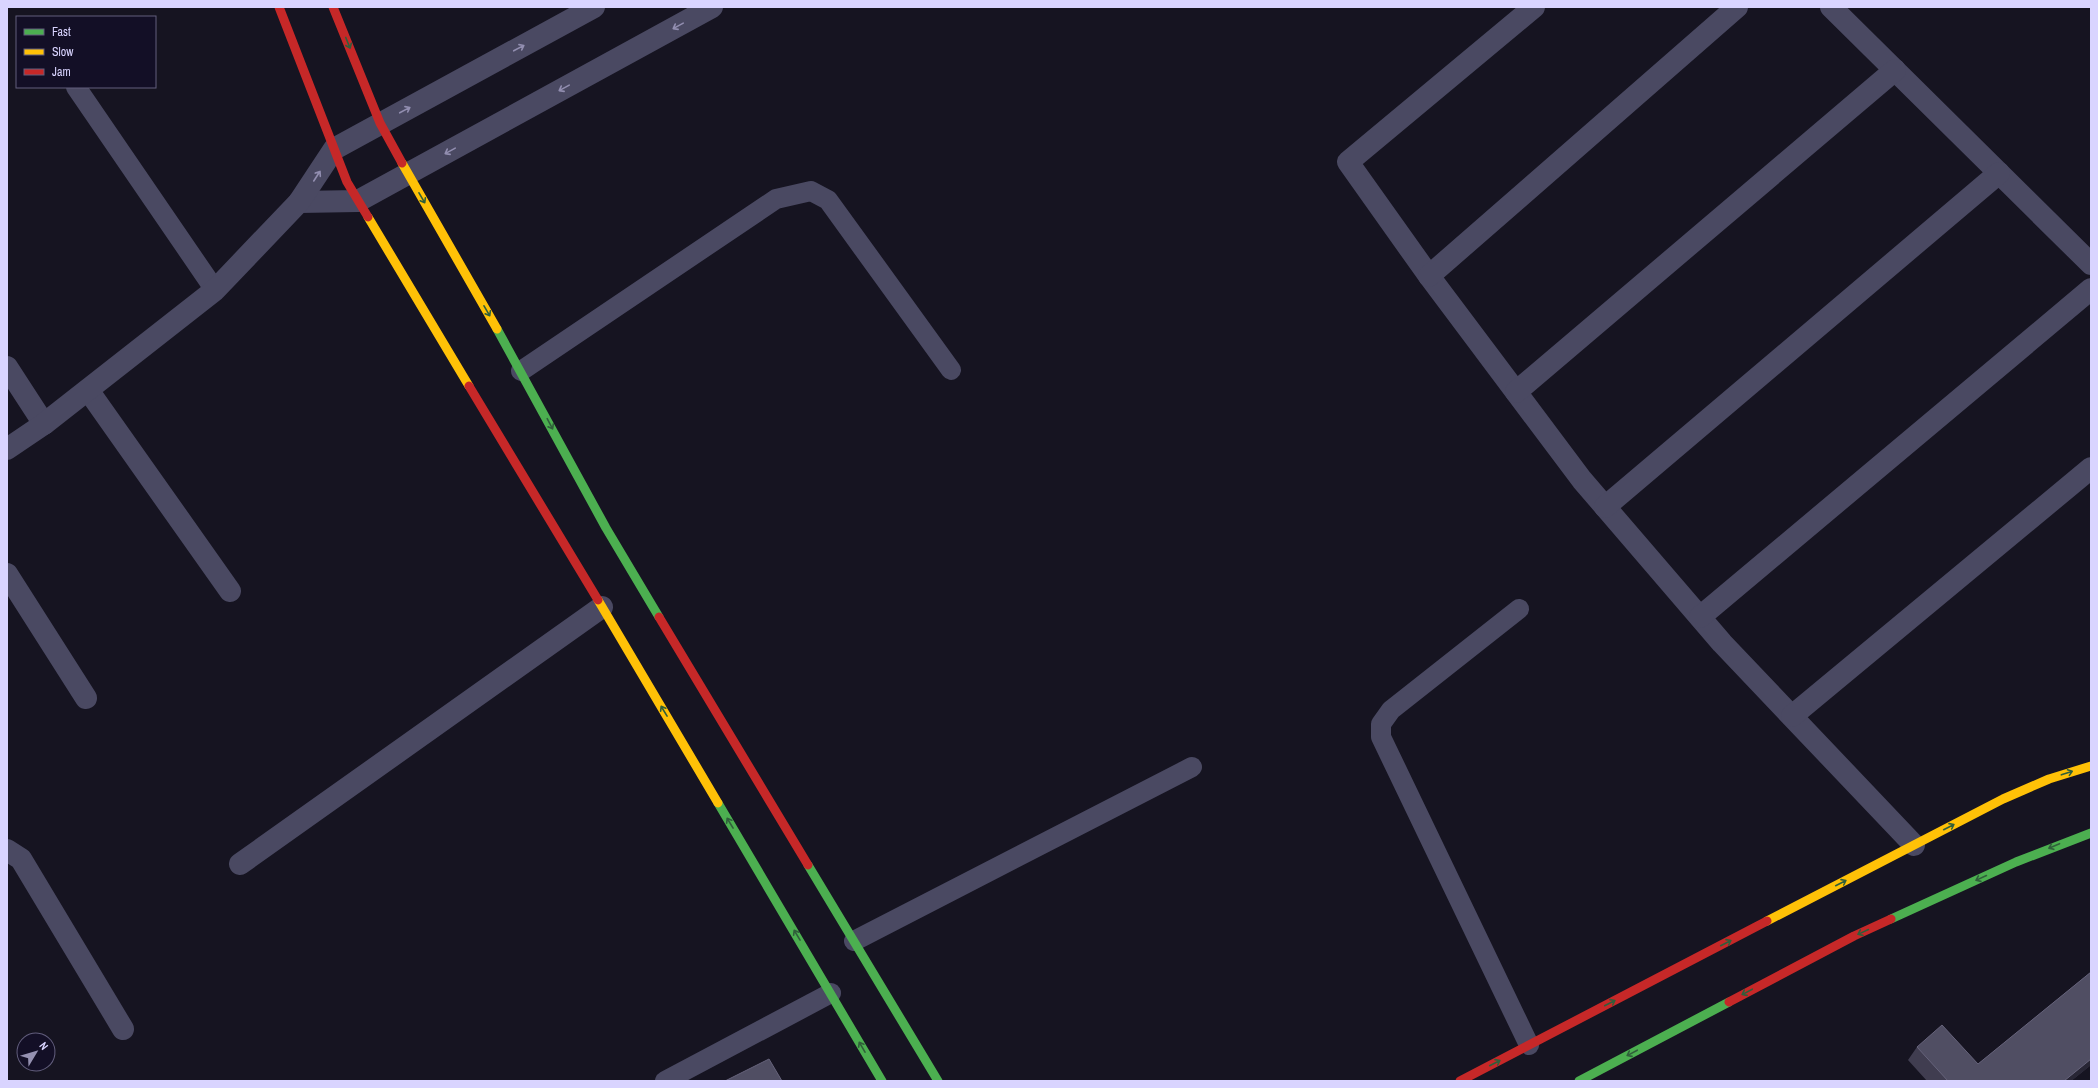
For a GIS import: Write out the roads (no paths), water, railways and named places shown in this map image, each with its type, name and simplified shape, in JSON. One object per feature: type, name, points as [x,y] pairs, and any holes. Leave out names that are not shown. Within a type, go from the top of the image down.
[{"type":"street","points":[[279,7],[347,182],[602,607],[882,1081]]},
{"type":"street","points":[[333,7],[380,123],[522,371],[606,528],[938,1081]]},
{"type":"street","points":[[7,449],[44,424],[215,290],[299,202],[334,149],[594,7]]},
{"type":"street","points":[[299,202],[358,201],[712,7]]},
{"type":"street","points":[[1534,7],[1348,162],[1429,276],[1582,480],[1700,617],[1914,845]]},
{"type":"street","points":[[1429,276],[1737,7]]},
{"type":"street","points":[[1831,7],[2091,264]]},
{"type":"street","points":[[1516,392],[1895,70]]},
{"type":"street","points":[[1605,507],[1999,173]]},
{"type":"street","points":[[1700,617],[2091,289]]},
{"type":"street","points":[[7,367],[44,424]]},
{"type":"street","points":[[88,390],[230,591]]},
{"type":"street","points":[[1792,716],[2091,468]]},
{"type":"street","points":[[7,574],[86,698]]},
{"type":"street","points":[[240,864],[602,607]]},
{"type":"street","points":[[1460,1081],[2003,799],[2049,779],[2091,766]]},
{"type":"street","points":[[1579,1081],[1854,936],[2016,862],[2091,833]]},
{"type":"street","points":[[7,850],[21,859],[123,1029]]},
{"type":"lane","points":[[77,88],[215,290]]},
{"type":"lane","points":[[522,371],[776,199],[811,191],[828,200],[951,370]]},
{"type":"lane","points":[[1519,609],[1391,710],[1381,724],[1381,737],[1529,1045]]},
{"type":"lane","points":[[854,941],[1192,767]]},
{"type":"lane","points":[[665,1081],[831,993]]}]
